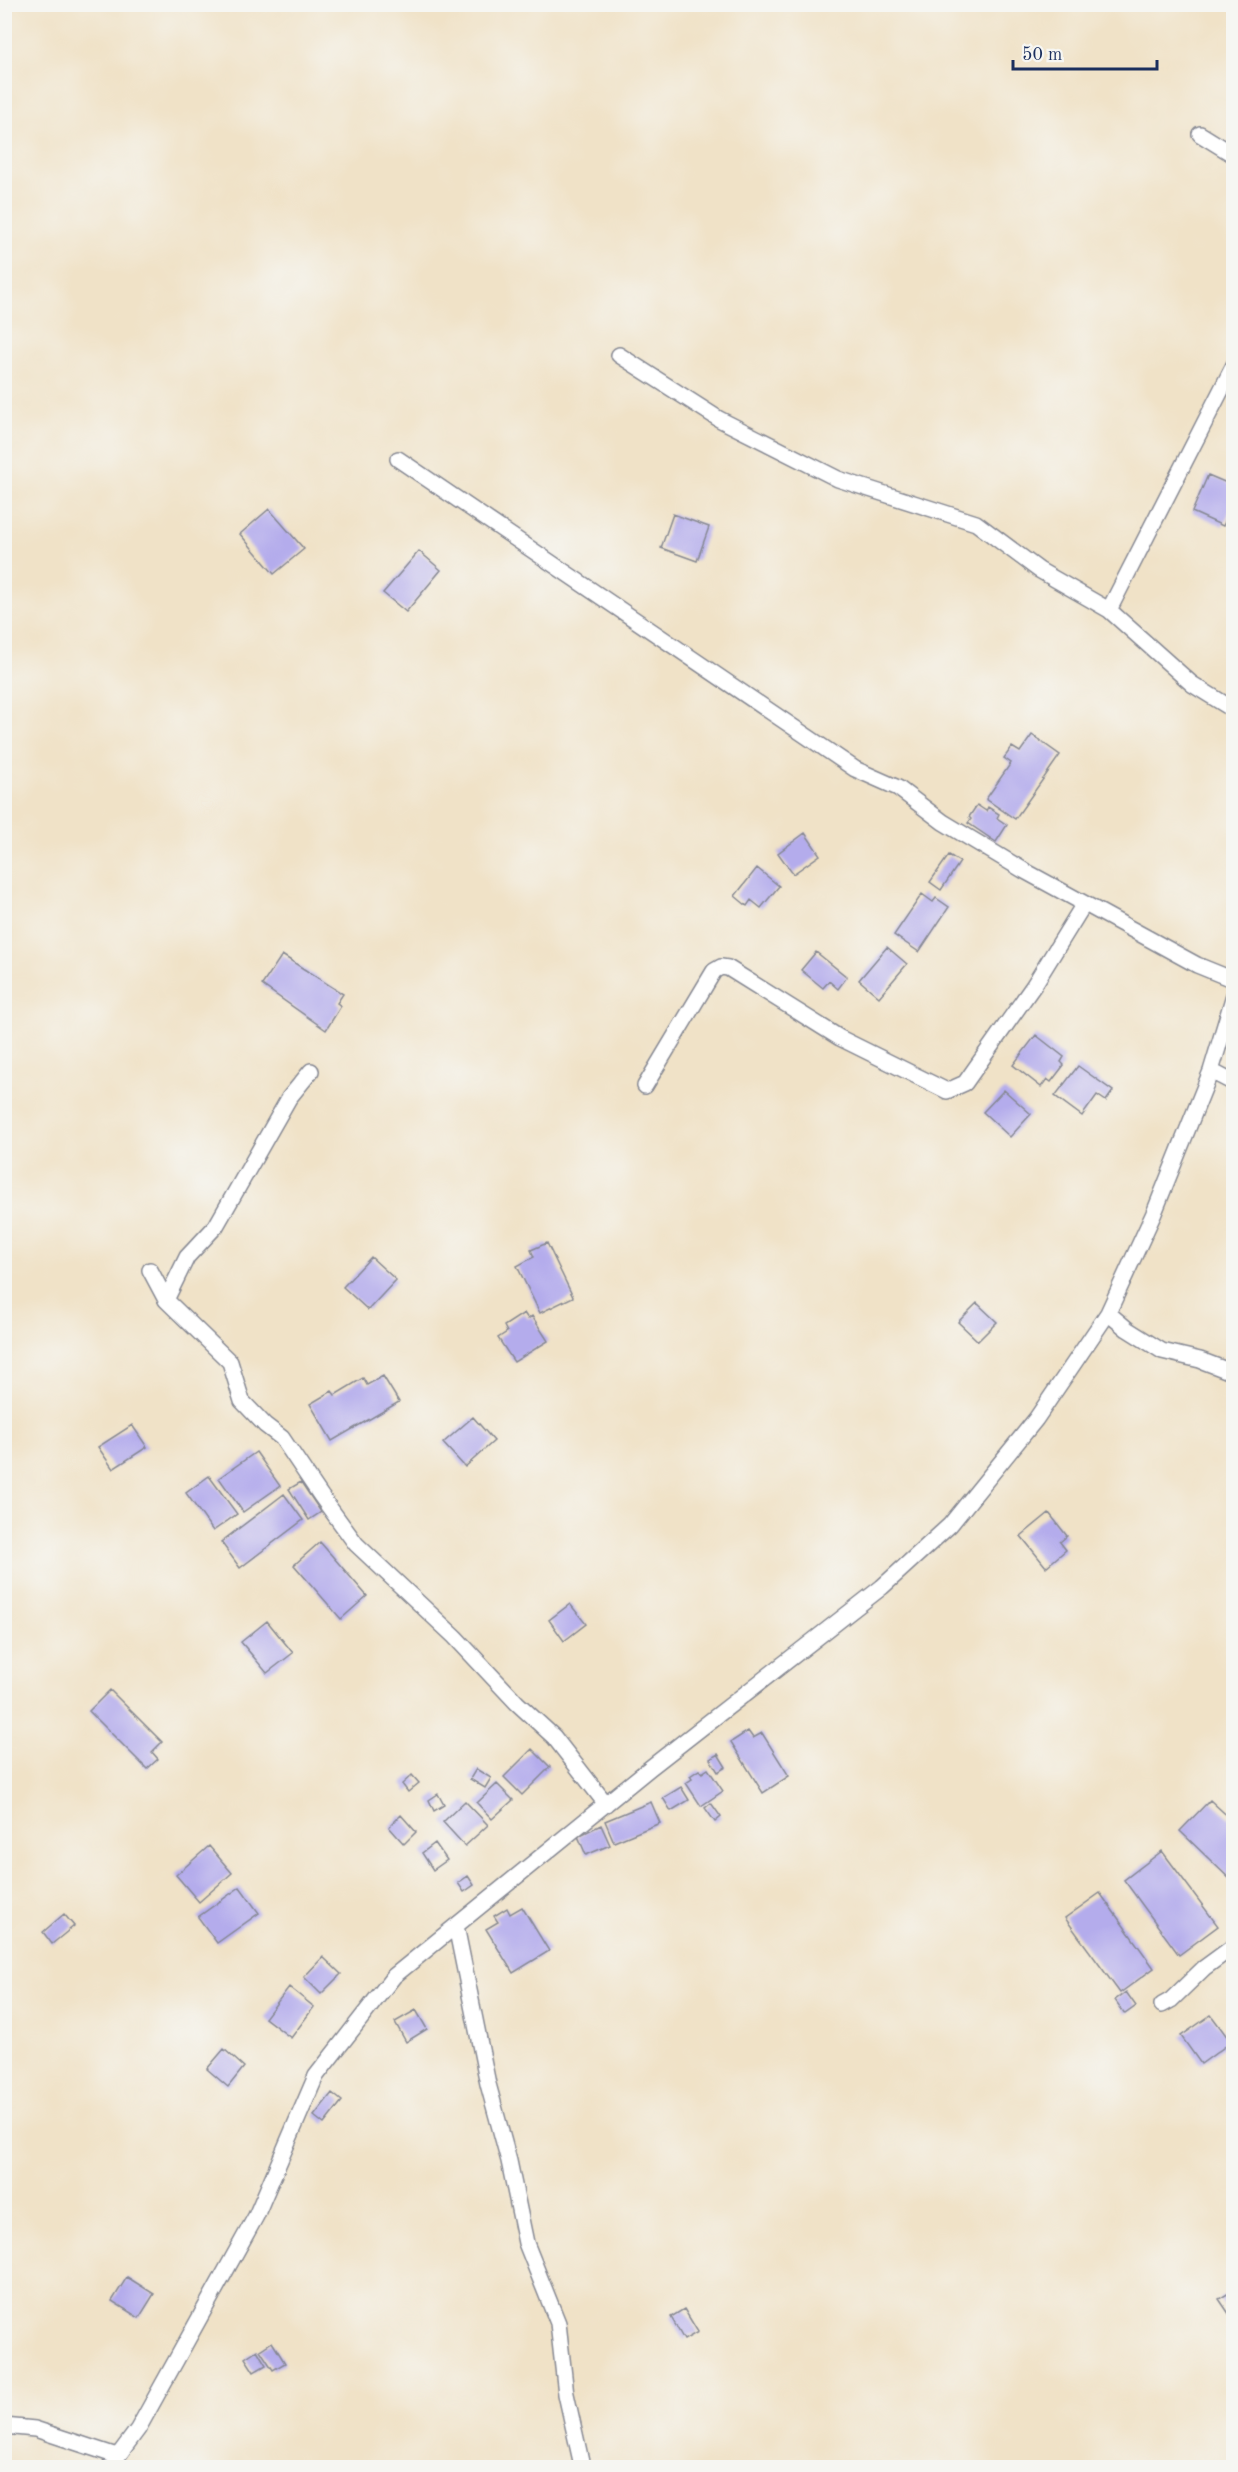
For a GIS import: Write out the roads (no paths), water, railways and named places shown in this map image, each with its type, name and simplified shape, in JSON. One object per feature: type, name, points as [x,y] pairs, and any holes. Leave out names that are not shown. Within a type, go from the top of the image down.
[{"type":"street","points":[[1200,134],[1233,155]]},
{"type":"street","points":[[619,355],[719,419],[838,479],[976,523],[1039,570],[1109,610],[1192,684],[1233,710]]},
{"type":"street","points":[[1109,610],[1233,365]]},
{"type":"street","points":[[398,459],[855,769],[898,788],[942,822],[980,846],[1197,965],[1233,980]]},
{"type":"street","points":[[645,1086],[714,971],[721,967],[728,968],[840,1038],[947,1091],[957,1088],[965,1083],[1034,985],[1084,904]]},
{"type":"street","points":[[4,2426],[35,2429],[113,2462],[138,2429],[256,2216],[316,2076],[394,1976],[606,1804],[882,1587],[950,1525],[1036,1419],[1108,1314],[1154,1213],[1210,1071],[1233,995]]},
{"type":"street","points":[[166,1300],[187,1257],[216,1226],[289,1098],[311,1071]]},
{"type":"street","points":[[1210,1071],[1233,1083]]},
{"type":"street","points":[[150,1270],[166,1300],[230,1362],[242,1401],[265,1425],[282,1438],[356,1544],[455,1637],[554,1737],[606,1804]]},
{"type":"street","points":[[1108,1314],[1162,1351],[1200,1360],[1233,1374]]},
{"type":"street","points":[[456,1926],[488,2084],[509,2160],[525,2243],[558,2323],[566,2394],[581,2461]]},
{"type":"street","points":[[1162,2005],[1171,2000],[1204,1968],[1233,1946]]}]
